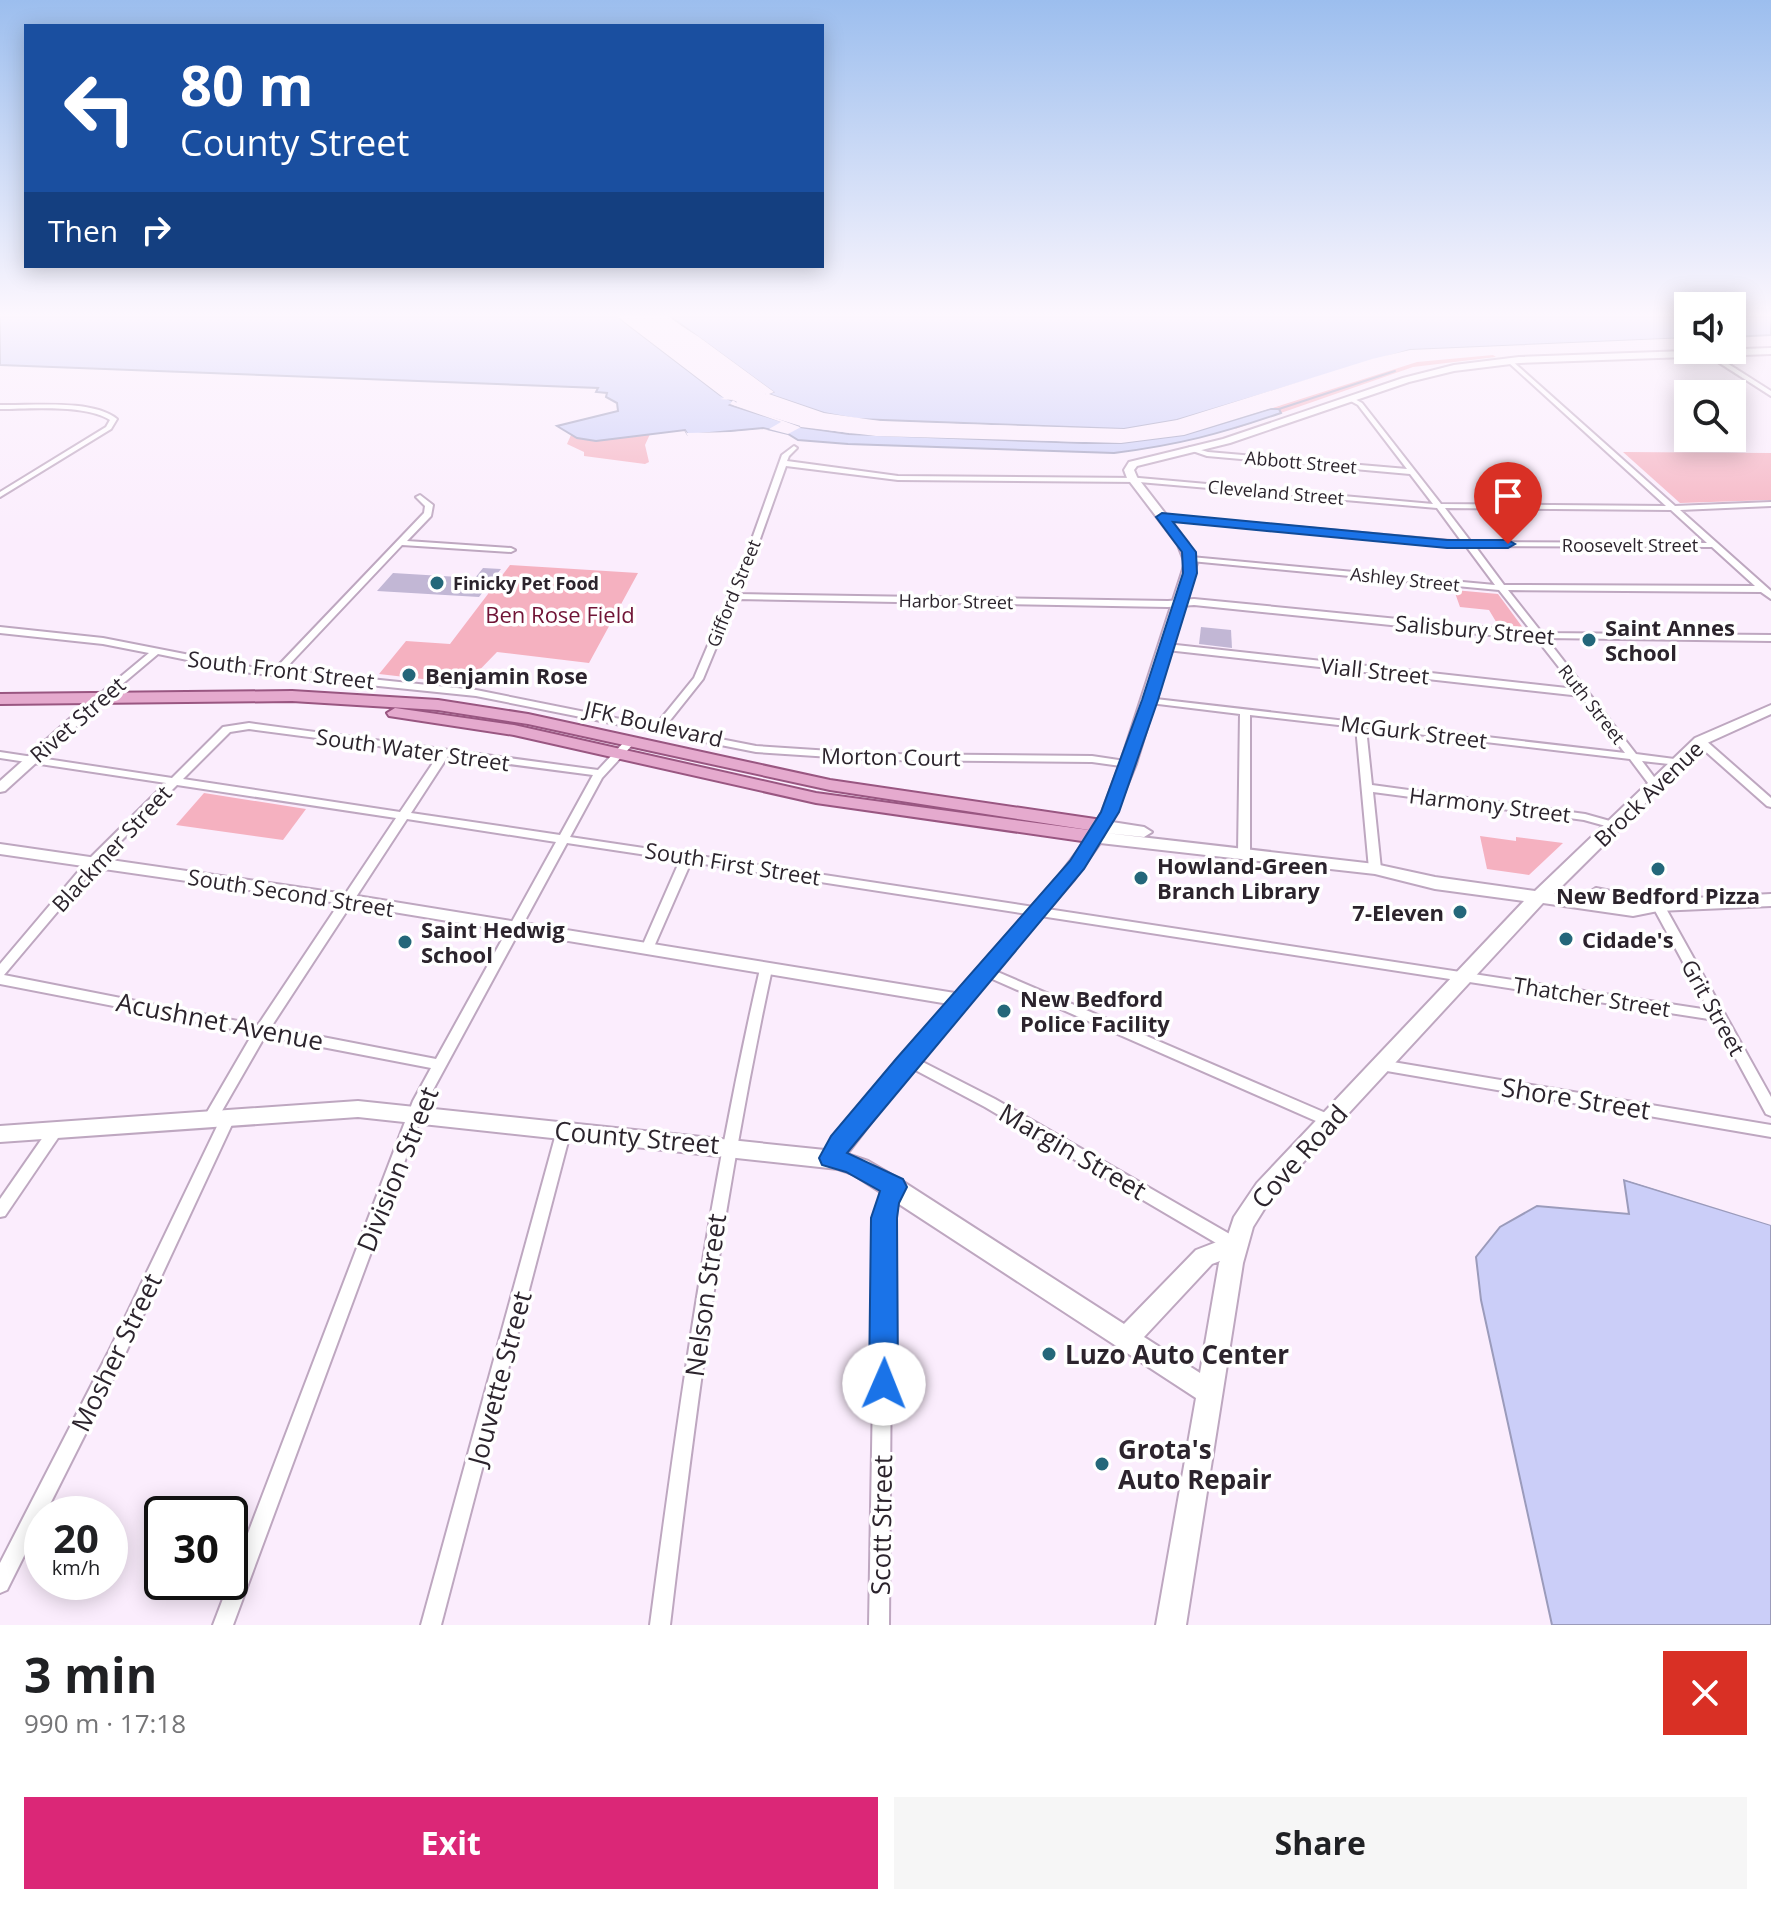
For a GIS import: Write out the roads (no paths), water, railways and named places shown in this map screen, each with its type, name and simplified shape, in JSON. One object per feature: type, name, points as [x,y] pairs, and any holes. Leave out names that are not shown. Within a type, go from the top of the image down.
[{"type":"main road","points":[[831,1158],[909,1060],[1039,910],[1099,832],[1128,764],[1150,700],[1181,603],[1191,559],[1133,480],[1130,468],[1145,459],[1231,440],[1370,393]]},
{"type":"main road","name":"JFK Boulevard","points":[[0,699],[273,696],[397,701],[482,711],[843,803],[1099,832]]},
{"type":"main road","name":"JFK Boulevard","points":[[0,711],[281,707],[387,712],[624,748]]},
{"type":"main road","name":"Brock Avenue","points":[[1544,893],[1700,741],[1771,709]]},
{"type":"main road","points":[[1099,832],[1205,852],[1244,853],[1382,870],[1435,883],[1544,893],[1633,910],[1658,905],[1771,900]]},
{"type":"main road","name":"Cove Road","points":[[1171,1625],[1234,1245],[1242,1224],[1259,1196],[1544,893]]},
{"type":"main road","name":"County Street","points":[[0,1134],[358,1109],[831,1158],[853,1164],[894,1187],[1208,1392]]},
{"type":"main road","points":[[1127,1338],[1204,1257],[1234,1245]]},
{"type":"street","points":[[1546,393],[1771,596]]},
{"type":"street","name":"Ruth Street","points":[[1351,399],[1360,404],[1655,785]]},
{"type":"street","points":[[0,407],[92,410],[114,418],[109,428],[0,495]]},
{"type":"street","name":"Gifford Street","points":[[656,731],[698,679],[786,455],[794,448]]},
{"type":"street","name":"Abbott Street","points":[[1190,449],[1207,454],[1413,472]]},
{"type":"street","name":"Cleveland Street","points":[[783,463],[898,478],[1133,480],[1439,506],[1674,508],[1771,504]]},
{"type":"street","points":[[276,673],[428,514],[429,505],[420,497]]},
{"type":"street","points":[[1758,505],[1771,515]]},
{"type":"street","name":"Roosevelt Street","points":[[1162,517],[1468,544],[1715,545]]},
{"type":"street","points":[[402,543],[511,550]]},
{"type":"street","name":"Ashley Street","points":[[1191,559],[1501,587],[1763,589]]},
{"type":"street","name":"Harbor Street","points":[[731,596],[1181,603]]},
{"type":"street","name":"Salisbury Street","points":[[1181,603],[1539,636],[1771,638]]},
{"type":"street","name":"South Front Street","points":[[0,630],[87,639],[276,673],[476,693],[656,731]]},
{"type":"street","name":"Viall Street","points":[[1167,647],[1583,693]]},
{"type":"street","name":"Rivet Street","points":[[0,788],[83,711],[155,652]]},
{"type":"street","name":"McGurk Street","points":[[1150,700],[1678,762]]},
{"type":"street","points":[[1244,853],[1245,711]]},
{"type":"street","points":[[1361,725],[1367,788],[1382,870]]},
{"type":"street","name":"South Water Street","points":[[227,729],[249,726],[600,773]]},
{"type":"street","name":"Blackmer Street","points":[[0,972],[92,863],[227,729]]},
{"type":"street","name":"Morton Court","points":[[656,731],[730,746],[805,754],[1092,759],[1128,764]]},
{"type":"street","points":[[1700,741],[1771,804]]},
{"type":"street","name":"Division Street","points":[[223,1625],[415,1116],[600,773],[624,748]]},
{"type":"street","name":"Mosher Street","points":[[0,1583],[114,1359],[219,1118],[261,1031],[345,899],[444,754]]},
{"type":"street","name":"South First Street","points":[[0,755],[400,817],[688,856],[1465,976]]},
{"type":"street","name":"Harmony Street","points":[[1367,788],[1585,817],[1613,825]]},
{"type":"street","name":"South Second Street","points":[[0,849],[345,899],[961,1000]]},
{"type":"street","points":[[647,949],[688,856]]},
{"type":"street","name":"Grit Street","points":[[1658,905],[1771,1110]]},
{"type":"street","name":"Nelson Street","points":[[660,1625],[728,1146],[766,969]]},
{"type":"street","points":[[986,971],[1330,1121]]},
{"type":"street","name":"Thatcher Street","points":[[1465,976],[1719,1016]]},
{"type":"street","name":"Acushnet Avenue","points":[[0,979],[440,1065]]},
{"type":"street","name":"Margin Street","points":[[909,1060],[990,1103],[1234,1245]]},
{"type":"street","name":"Shore Street","points":[[1381,1065],[1771,1131]]},
{"type":"street","name":"Jouvette Street","points":[[431,1625],[564,1130]]},
{"type":"street","points":[[0,1211],[55,1131]]},
{"type":"street","name":"Scott Street","points":[[879,1625],[884,1218],[886,1203],[894,1187]]},
{"type":"water","points":[[607,393],[717,393],[735,402],[730,405],[800,427],[849,434],[1083,443],[1121,443],[1184,435],[1270,409],[1279,409],[1281,413],[1199,438],[1114,453],[848,444],[798,440],[788,434],[763,428],[688,435],[685,430],[596,441],[577,438],[557,426],[618,411],[617,403],[606,397]]},
{"type":"water","points":[[1267,393],[1177,420],[1124,429],[856,419],[824,413],[768,394]]},
{"type":"water","points":[[1624,1180],[1771,1225],[1771,1625],[1552,1625],[1481,1300],[1476,1257],[1500,1227],[1537,1206],[1629,1214]]},
{"type":"waterway","points":[[1279,409],[1328,393]]},
{"type":"place","name":"Finicky Pet Food","points":[[437,583]]},
{"type":"place","name":"Saint Annes School","points":[[1589,640]]},
{"type":"place","name":"Benjamin Rose","points":[[409,675]]},
{"type":"place","name":"New Bedford Pizza","points":[[1658,869]]},
{"type":"place","name":"Howland-Green Branch Library","points":[[1141,878]]},
{"type":"place","name":"7-Eleven","points":[[1460,912]]},
{"type":"place","name":"Cidade's","points":[[1566,939]]},
{"type":"place","name":"Saint Hedwig School","points":[[405,942]]},
{"type":"place","name":"New Bedford Police Facility","points":[[1004,1011]]},
{"type":"place","name":"Luzo Auto Center","points":[[1049,1354]]},
{"type":"place","name":"Grota's Auto Repair","points":[[1102,1464]]},
{"type":"park label","name":"Ben Rose Field","points":[[560,614]]}]
